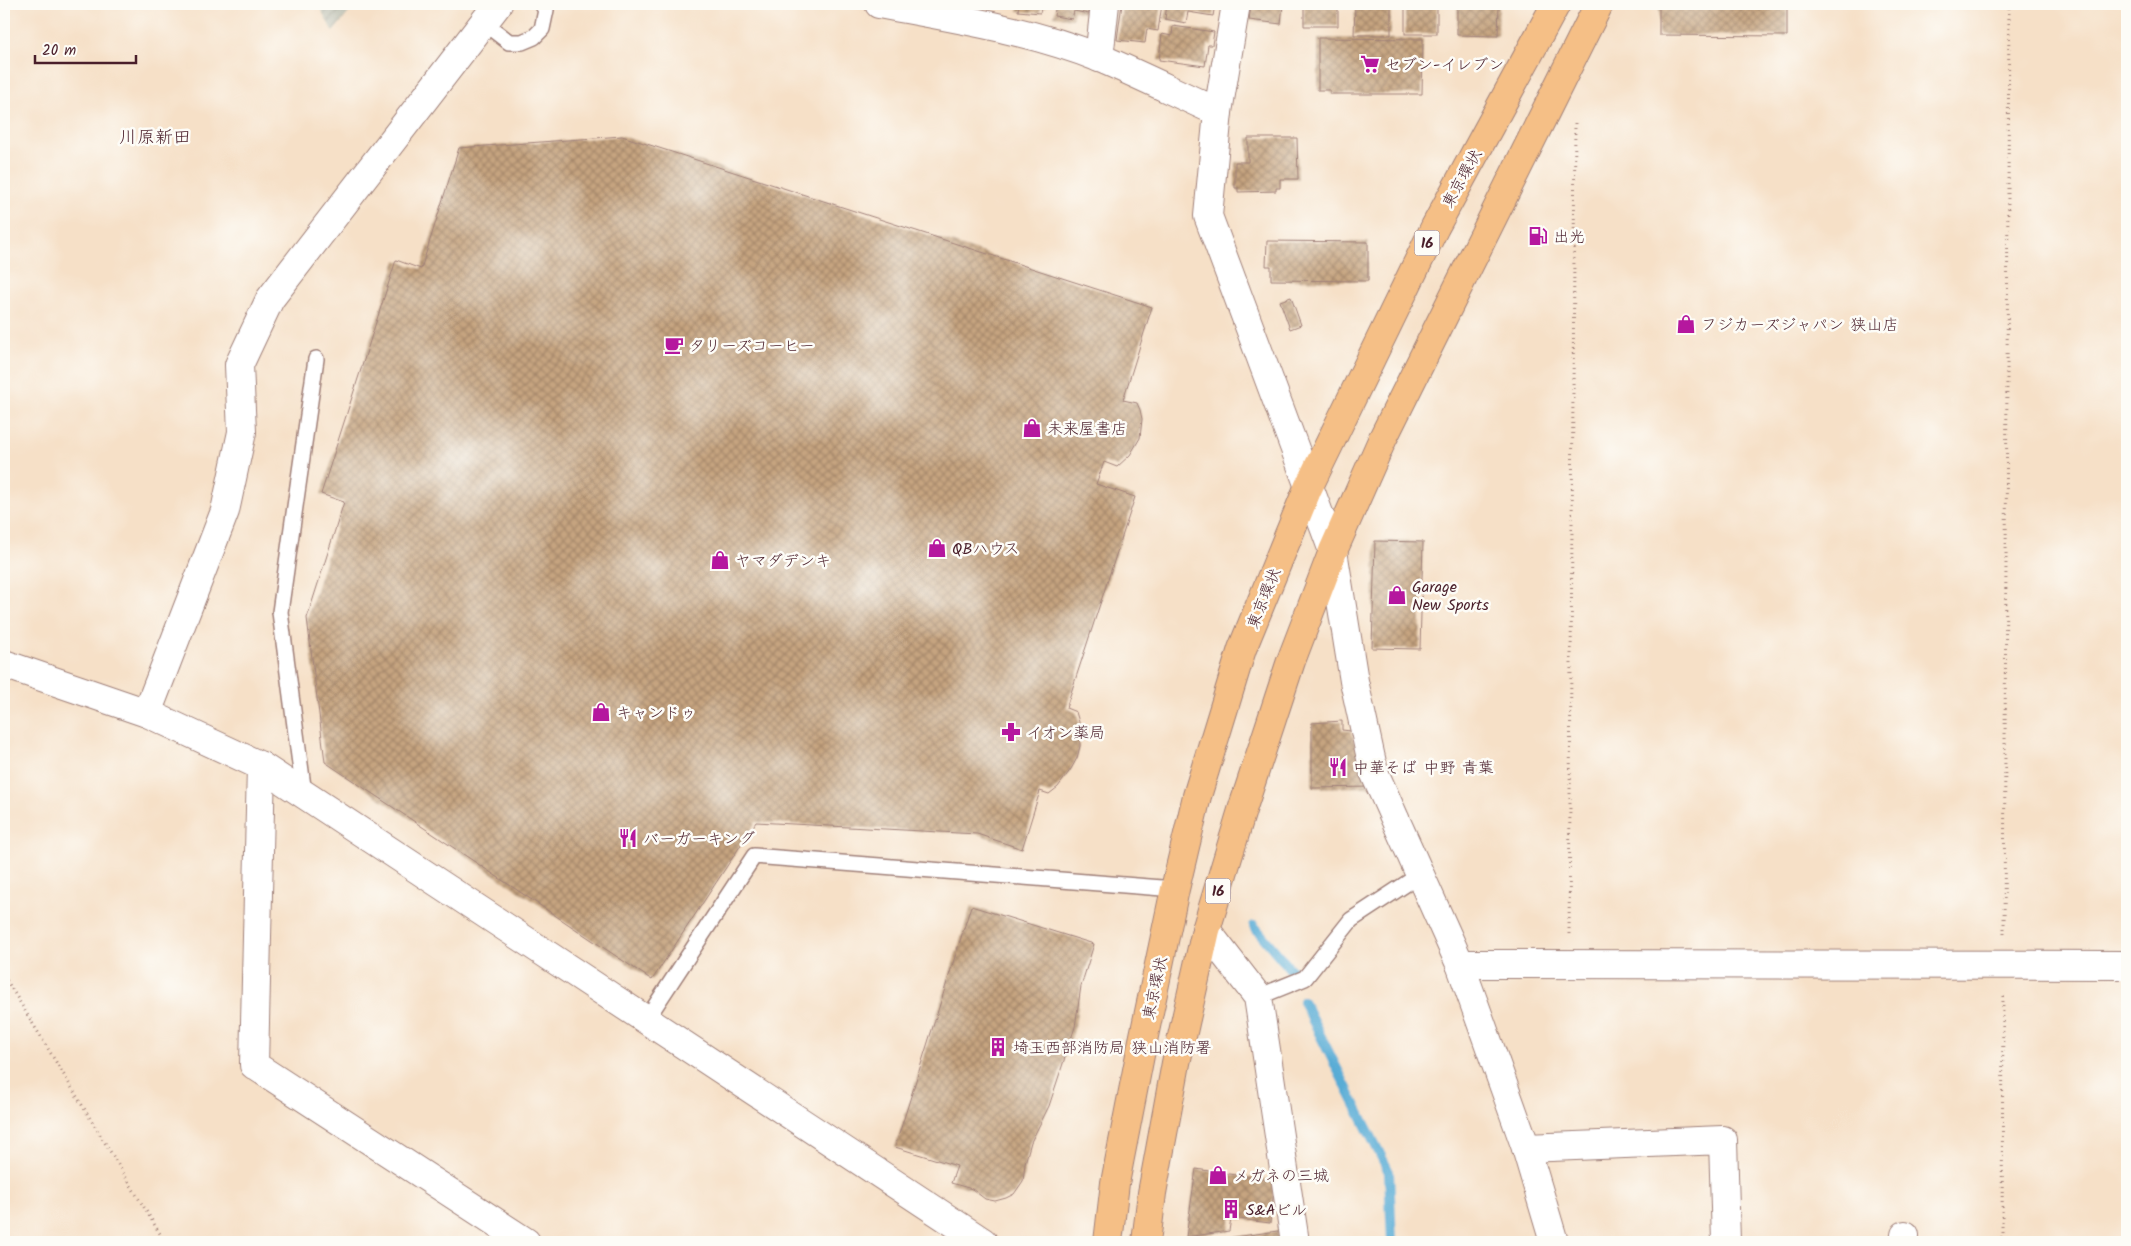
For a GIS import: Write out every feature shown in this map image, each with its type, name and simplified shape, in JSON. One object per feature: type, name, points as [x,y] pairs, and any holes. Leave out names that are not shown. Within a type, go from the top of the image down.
[{"type":"highway","name":"東京環状","points":[[1108,1242],[1121,1155],[1175,889],[1196,796],[1242,649],[1308,488],[1434,227],[1556,4]]},
{"type":"highway","name":"16","points":[[1146,1242],[1152,1193],[1176,1063],[1206,930],[1243,807],[1292,660],[1333,551],[1383,438],[1599,4]]},
{"type":"street","points":[[879,4],[980,13],[1059,45],[1099,58],[1218,112]]},
{"type":"street","points":[[1099,58],[1105,4]]},
{"type":"street","points":[[1236,4],[1218,112],[1208,216],[1333,551],[1354,681],[1374,772],[1460,964],[1526,1148],[1554,1242]]},
{"type":"street","points":[[147,713],[225,511],[242,432],[239,365],[270,299],[490,13]]},
{"type":"street","points":[[4,664],[147,713],[261,766],[983,1242]]},
{"type":"street","points":[[261,766],[254,1065],[526,1242]]},
{"type":"street","points":[[1206,930],[1258,997],[1295,1242]]},
{"type":"street","points":[[1460,964],[2127,965]]},
{"type":"street","points":[[1526,1148],[1723,1140],[1726,1242]]},
{"type":"lane","points":[[490,13],[509,42],[522,42],[534,37],[542,29],[546,10],[542,4]]},
{"type":"lane","points":[[304,794],[280,612],[316,359]]},
{"type":"lane","points":[[646,1020],[754,856],[1175,889]]},
{"type":"lane","points":[[1258,997],[1305,978],[1351,920],[1421,874]]},
{"type":"path","points":[[2002,1242],[2008,4]]},
{"type":"path","points":[[1554,93],[1576,124],[1569,964]]},
{"type":"path","points":[[4,976],[164,1242]]},
{"type":"shaded area","points":[[318,4],[356,4],[333,32]]},
{"type":"building","points":[[1019,4],[1046,4],[1045,8],[1041,8],[1040,13],[1018,11]]},
{"type":"building","points":[[1056,4],[1091,4],[1089,14],[1074,11],[1072,19],[1054,16]]},
{"type":"building","points":[[1122,4],[1162,4],[1158,31],[1147,29],[1145,43],[1117,40]]},
{"type":"building","points":[[1167,4],[1215,4],[1213,16],[1188,12],[1186,23],[1165,19]]},
{"type":"building","points":[[1251,4],[1283,4],[1281,24],[1249,20]]},
{"type":"building","points":[[1304,4],[1338,5],[1338,26],[1304,26]]},
{"type":"building","points":[[1355,4],[1391,4],[1391,35],[1354,35]]},
{"type":"building","points":[[1405,4],[1437,4],[1437,34],[1405,34]]},
{"type":"building","points":[[1457,4],[1499,4],[1498,36],[1457,35]]},
{"type":"building","points":[[1659,4],[1787,4],[1787,36],[1659,35]]},
{"type":"building","points":[[1173,26],[1214,32],[1212,45],[1208,45],[1205,66],[1159,60],[1162,34],[1172,36]]},
{"type":"building","name":"セブン-イレブン","points":[[1318,38],[1423,39],[1422,94],[1330,94],[1330,90],[1318,90]]},
{"type":"building","name":"ヤマダデンキ","points":[[622,136],[1152,307],[1123,400],[1137,403],[1142,419],[1140,438],[1130,455],[1117,467],[1104,462],[1096,484],[1135,497],[1066,708],[1076,712],[1079,722],[1080,746],[1077,758],[1058,787],[1049,794],[1040,791],[1022,849],[977,834],[756,822],[652,980],[325,762],[307,618],[344,502],[321,494],[396,260],[421,269],[459,148]]},
{"type":"building","points":[[1248,138],[1297,138],[1298,179],[1280,179],[1280,188],[1276,188],[1276,191],[1238,192],[1238,188],[1235,188],[1235,162],[1248,162]]},
{"type":"building","points":[[1267,241],[1368,242],[1368,281],[1271,280],[1271,266],[1266,266]]},
{"type":"building","points":[[1291,297],[1301,325],[1290,329],[1280,301]]},
{"type":"building","name":"Garage New Sports","points":[[1375,541],[1423,542],[1420,649],[1372,648]]},
{"type":"building","name":"中華そば 中野 青葉","points":[[1342,721],[1342,730],[1351,731],[1371,787],[1312,788],[1312,723]]},
{"type":"building","name":"埼玉西部消防局 狭山消防署","points":[[971,906],[1094,944],[1081,986],[1075,1027],[1049,1106],[1031,1142],[1025,1163],[1023,1181],[1014,1194],[995,1201],[985,1199],[972,1189],[951,1183],[957,1166],[895,1147]]},
{"type":"building","name":"S&Aビル","points":[[1196,1169],[1275,1181],[1270,1223],[1231,1218],[1229,1231],[1186,1237]]},
{"type":"building","points":[[1285,1230],[1286,1242],[1205,1242],[1205,1241]]},
{"type":"waterway","points":[[1254,926],[1291,970]]},
{"type":"waterway","points":[[1303,1001],[1389,1172],[1392,1242]]},
{"type":"place","name":"セブン-イレブン","points":[[1370,64]]},
{"type":"place","name":"出光","points":[[1538,236]]},
{"type":"place","name":"フジカーズジャパン 狭山店","points":[[1686,324]]},
{"type":"place","name":"タリーズコーヒー","points":[[674,345]]},
{"type":"place","name":"未来屋書店","points":[[1032,428]]},
{"type":"place","name":"QBハウス","points":[[937,548]]},
{"type":"place","name":"ヤマダデンキ","points":[[720,560]]},
{"type":"place","name":"Garage New Sports","points":[[1397,595]]},
{"type":"place","name":"キャンドゥ","points":[[601,712]]},
{"type":"place","name":"イオン薬局","points":[[1011,732]]},
{"type":"place","name":"中華そば 中野 青葉","points":[[1338,767]]},
{"type":"place","name":"バーガーキング","points":[[628,838]]},
{"type":"place","name":"埼玉西部消防局 狭山消防署","points":[[998,1047]]},
{"type":"place","name":"メガネの三城","points":[[1218,1175]]},
{"type":"place","name":"S&Aビル","points":[[1231,1209]]},
{"type":"district","name":"川原新田","points":[[155,137]]}]
